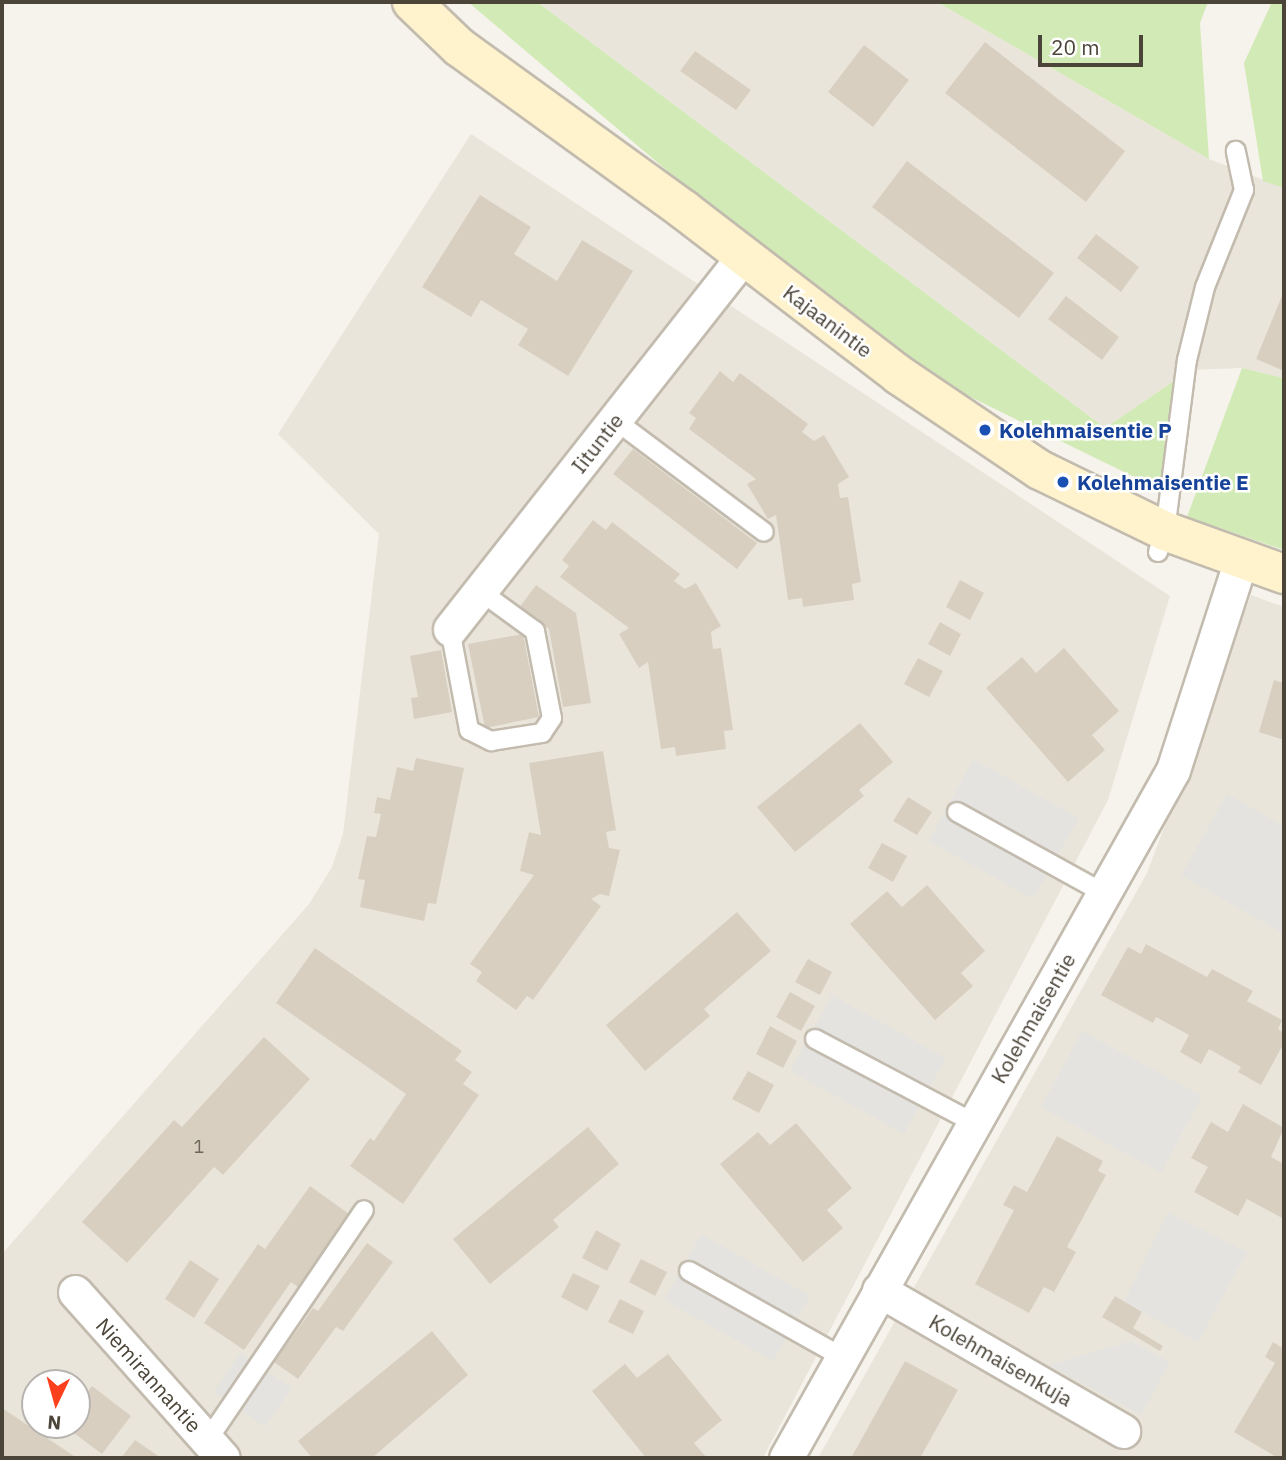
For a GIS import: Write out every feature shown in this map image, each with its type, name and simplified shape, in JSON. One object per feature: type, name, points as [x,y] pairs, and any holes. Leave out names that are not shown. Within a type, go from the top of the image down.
[{"type":"street","name":"Kajaanintie","points":[[412,2],[459,47],[744,256],[899,375],[1040,470],[1161,542],[1241,560],[1284,574]]},
{"type":"street","name":"Iituntie","points":[[450,629],[744,256]]},
{"type":"street","name":"Kolehmaisentie","points":[[786,1458],[1173,770],[1241,560]]},
{"type":"street","name":"Kolehmaisenkuja","points":[[879,1290],[1123,1431]]},
{"type":"street","name":"Niemirannantie","points":[[75,1292],[215,1449]]},
{"type":"lane","points":[[1161,542],[1188,360],[1205,287],[1244,190],[1236,151]]},
{"type":"lane","points":[[615,419],[764,532]]},
{"type":"lane","points":[[450,629],[468,730],[491,741],[542,733],[552,718],[535,631],[480,591]]},
{"type":"lane","points":[[957,812],[1104,893]]},
{"type":"lane","points":[[815,1039],[974,1123]]},
{"type":"lane","points":[[215,1449],[363,1210]]},
{"type":"lane","points":[[689,1271],[842,1357]]},
{"type":"shaded area","points":[[537,2],[937,2],[1209,159],[1284,188],[1284,378],[1242,368],[1190,370],[1105,428]]},
{"type":"shaded area","points":[[471,134],[1170,596],[1108,800],[763,1458],[2,1458],[2,1254],[309,904],[332,867],[343,834],[379,534],[278,434]]},
{"type":"shaded area","points":[[1251,595],[1284,607],[1284,1458],[818,1458],[1147,873]]},
{"type":"shaded area","points":[[973,759],[1079,818],[1033,899],[929,841]]},
{"type":"shaded area","points":[[1227,794],[1284,826],[1284,934],[1181,875]]},
{"type":"shaded area","points":[[832,995],[946,1058],[904,1134],[790,1071]]},
{"type":"shaded area","points":[[1082,1031],[1202,1096],[1161,1173],[1041,1107]]},
{"type":"shaded area","points":[[1168,1212],[1247,1252],[1198,1342],[1124,1302]]},
{"type":"shaded area","points":[[701,1234],[810,1296],[773,1361],[664,1300]]},
{"type":"shaded area","points":[[1131,1341],[1170,1362],[1141,1415],[1048,1365]]},
{"type":"shaded area","points":[[240,1353],[292,1388],[265,1427],[214,1392]]},
{"type":"green space","points":[[468,2],[537,2],[1105,428],[1190,370],[1161,490],[942,383],[776,263]]},
{"type":"green space","points":[[937,2],[1208,2],[1200,23],[1209,159]]},
{"type":"green space","points":[[1272,2],[1284,2],[1284,188],[1263,181],[1244,63]]},
{"type":"green space","points":[[1242,368],[1284,378],[1284,550],[1187,517]]},
{"type":"building","points":[[985,42],[1125,151],[1086,202],[945,93]]},
{"type":"building","points":[[864,45],[909,80],[873,127],[828,92]]},
{"type":"building","points":[[695,51],[751,90],[736,110],[680,71]]},
{"type":"building","points":[[907,161],[1054,273],[1019,318],[872,207]]},
{"type":"building","points":[[480,195],[531,227],[514,254],[557,281],[582,240],[633,271],[568,376],[518,345],[528,329],[481,300],[471,317],[422,287]]},
{"type":"building","points":[[1096,234],[1139,267],[1121,292],[1077,258]]},
{"type":"building","points":[[1284,291],[1284,371],[1256,359]]},
{"type":"building","points":[[1066,296],[1119,337],[1102,360],[1048,319]]},
{"type":"building","points":[[720,371],[733,382],[740,373],[808,424],[802,432],[814,441],[824,435],[849,477],[838,484],[840,498],[848,497],[861,582],[852,584],[854,600],[803,607],[802,598],[788,600],[776,515],[768,519],[747,484],[756,479],[689,429],[696,418],[689,413]]},
{"type":"building","points":[[633,449],[757,543],[737,569],[613,474]]},
{"type":"building","points":[[593,520],[606,530],[612,522],[680,574],[674,581],[685,589],[696,583],[721,626],[711,632],[713,649],[721,648],[733,730],[724,731],[726,749],[676,756],[675,747],[661,749],[648,662],[639,668],[619,634],[629,628],[560,577],[569,566],[562,560]]},
{"type":"building","points":[[960,580],[984,593],[970,620],[946,607]]},
{"type":"building","points":[[536,585],[576,613],[591,703],[563,707],[549,629],[519,608]]},
{"type":"building","points":[[940,622],[961,634],[950,656],[928,644]]},
{"type":"building","points":[[523,634],[539,717],[485,728],[468,644]]},
{"type":"building","points":[[1064,648],[1119,711],[1092,735],[1105,750],[1068,782],[986,688],[1022,657],[1036,673]]},
{"type":"building","points":[[441,650],[452,712],[414,719],[411,698],[418,697],[410,656]]},
{"type":"building","points":[[918,658],[943,671],[929,697],[904,684]]},
{"type":"building","points":[[1274,680],[1284,683],[1284,740],[1259,732]]},
{"type":"building","points":[[860,723],[893,762],[859,790],[864,796],[795,852],[757,807]]},
{"type":"building","points":[[603,751],[616,830],[606,832],[609,848],[620,850],[609,896],[600,894],[591,899],[601,906],[533,1000],[527,996],[516,1010],[476,981],[482,972],[470,964],[534,875],[520,871],[529,832],[541,835],[529,763]]},
{"type":"building","points":[[416,758],[464,768],[436,904],[428,903],[424,921],[360,907],[365,880],[358,879],[367,836],[376,837],[381,814],[374,813],[377,797],[390,800],[397,767],[413,771]]},
{"type":"building","points":[[908,797],[932,812],[917,835],[893,821]]},
{"type":"building","points":[[882,843],[907,856],[893,882],[868,868]]},
{"type":"building","points":[[927,885],[985,951],[961,973],[973,986],[935,1020],[850,924],[887,891],[902,907]]},
{"type":"building","points":[[737,912],[771,951],[704,1009],[710,1016],[645,1071],[606,1025]]},
{"type":"building","points":[[1146,944],[1207,977],[1212,969],[1253,991],[1247,1001],[1282,1020],[1278,1029],[1284,1033],[1284,1043],[1261,1085],[1238,1072],[1241,1067],[1209,1049],[1201,1064],[1180,1052],[1189,1035],[1156,1017],[1153,1023],[1101,995],[1128,947],[1141,954]]},
{"type":"building","points":[[315,948],[462,1051],[455,1060],[472,1072],[463,1084],[479,1095],[403,1204],[350,1166],[370,1138],[374,1141],[406,1094],[276,1003]]},
{"type":"building","points":[[808,959],[832,972],[820,995],[795,982]]},
{"type":"building","points":[[790,992],[815,1006],[801,1031],[776,1017]]},
{"type":"building","points":[[770,1026],[797,1041],[783,1068],[756,1054]]},
{"type":"building","points":[[264,1037],[310,1079],[223,1175],[214,1167],[127,1263],[82,1222],[174,1120],[182,1127]]},
{"type":"building","points":[[748,1071],[774,1085],[759,1113],[732,1099]]},
{"type":"building","points":[[1243,1104],[1284,1128],[1271,1157],[1284,1164],[1284,1219],[1247,1199],[1238,1216],[1194,1192],[1208,1167],[1191,1158],[1211,1122],[1228,1132]]},
{"type":"building","points":[[796,1123],[852,1188],[827,1210],[843,1228],[803,1262],[720,1164],[758,1132],[770,1145]]},
{"type":"building","points":[[588,1127],[619,1164],[553,1220],[559,1227],[490,1284],[453,1239]]},
{"type":"building","points":[[1057,1136],[1103,1161],[1098,1171],[1106,1175],[1067,1247],[1076,1252],[1054,1292],[1044,1287],[1029,1313],[975,1284],[1014,1210],[1003,1205],[1014,1185],[1027,1192]]},
{"type":"building","points":[[310,1186],[349,1214],[298,1287],[291,1282],[244,1350],[204,1323],[258,1244],[265,1249]]},
{"type":"building","points":[[596,1230],[621,1244],[607,1271],[582,1258]]},
{"type":"building","points":[[367,1243],[393,1262],[343,1331],[336,1327],[298,1379],[274,1362],[313,1308],[318,1311]]},
{"type":"building","points":[[641,1259],[667,1272],[655,1296],[629,1282]]},
{"type":"building","points":[[190,1260],[219,1279],[194,1318],[165,1299]]},
{"type":"building","points":[[573,1273],[600,1286],[587,1311],[561,1297]]},
{"type":"building","points":[[1115,1296],[1142,1312],[1133,1328],[1163,1346],[1160,1351],[1102,1317]]},
{"type":"building","points":[[620,1299],[644,1311],[633,1334],[608,1322]]},
{"type":"building","points":[[432,1331],[468,1375],[372,1458],[312,1458],[298,1441]]},
{"type":"building","points":[[1273,1342],[1284,1349],[1284,1458],[1278,1458],[1234,1432],[1275,1363],[1265,1357]]},
{"type":"building","points":[[668,1354],[722,1420],[694,1443],[707,1458],[646,1458],[592,1391],[625,1364],[637,1378]]},
{"type":"building","points":[[905,1361],[958,1390],[920,1458],[851,1458]]},
{"type":"building","points":[[91,1387],[131,1416],[102,1454],[82,1439],[91,1439]]},
{"type":"building","points":[[2,1408],[21,1421],[21,1439],[48,1439],[77,1458],[2,1458]]},
{"type":"building","points":[[135,1440],[161,1458],[121,1458]]},
{"type":"place","name":"Kolehmaisentie P","points":[[985,430]]},
{"type":"place","name":"Kolehmaisentie E","points":[[1063,482]]}]
